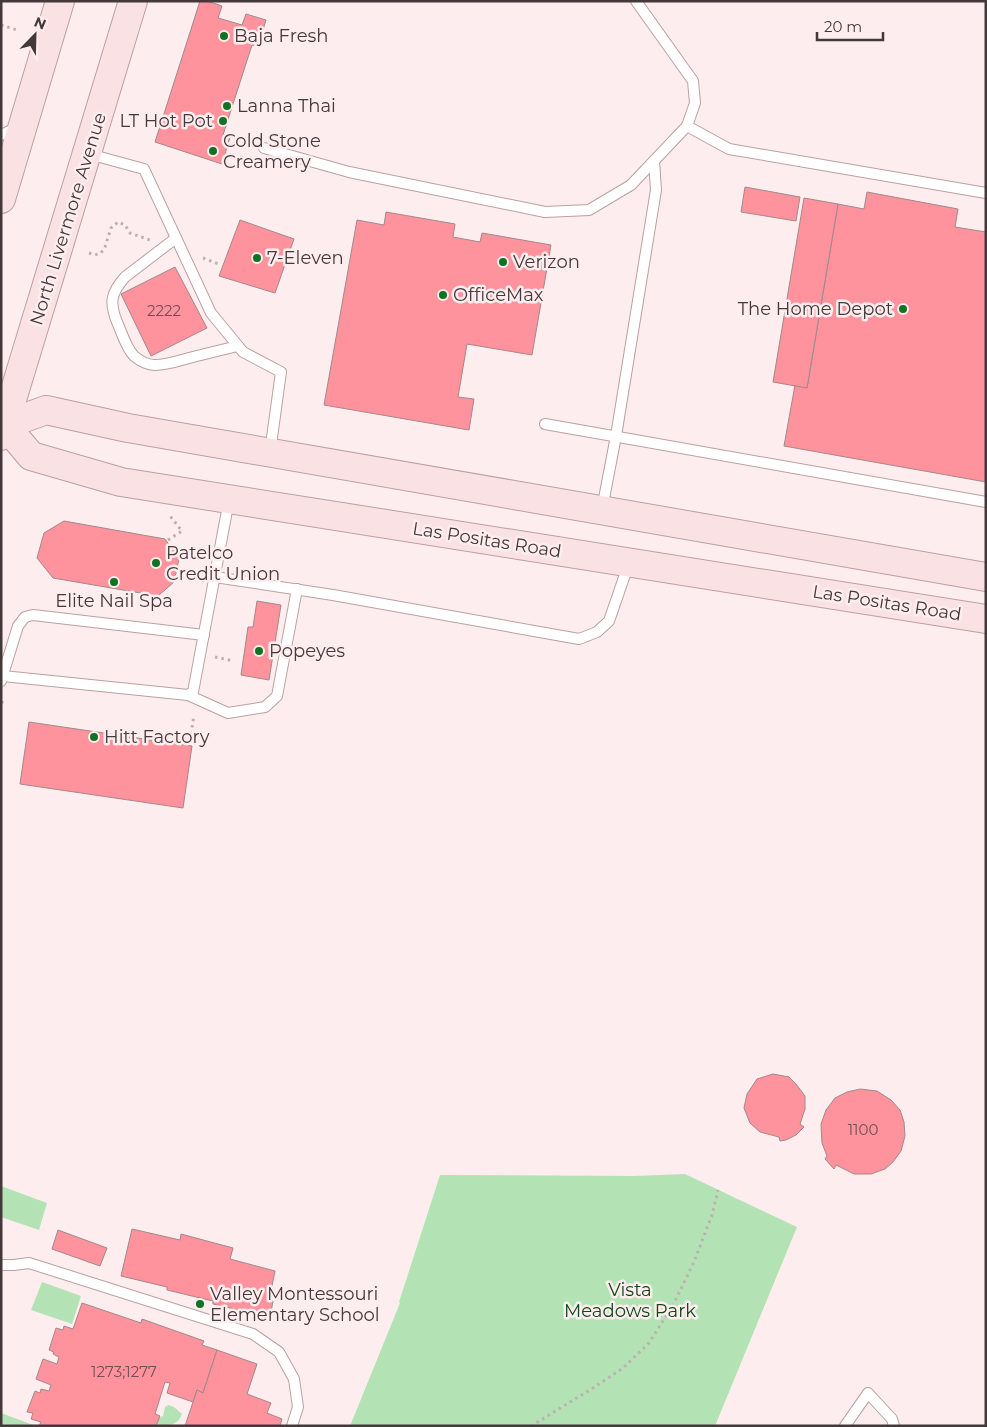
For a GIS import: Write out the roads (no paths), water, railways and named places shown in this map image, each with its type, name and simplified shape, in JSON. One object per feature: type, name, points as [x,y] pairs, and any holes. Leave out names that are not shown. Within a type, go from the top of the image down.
[{"type":"main road","points":[[1,199],[12,129],[60,1]]},
{"type":"main road","name":"North Livermore Avenue","points":[[2,428],[133,1]]},
{"type":"main road","points":[[2,428],[46,410],[128,428],[986,577]]},
{"type":"main road","name":"Las Positas Road","points":[[2,428],[31,456],[121,482],[986,618]]},
{"type":"lane","points":[[264,148],[349,172],[545,212],[589,210],[631,185],[687,126],[695,103],[693,82],[636,1]]},
{"type":"lane","points":[[687,126],[729,149],[986,193]]},
{"type":"lane","points":[[87,153],[144,169],[211,313],[243,352],[281,372],[270,453]]},
{"type":"lane","points":[[602,510],[656,190],[654,161]]},
{"type":"lane","points":[[176,238],[125,277],[113,293],[113,312],[128,347],[138,359],[153,365],[168,364],[238,346]]},
{"type":"lane","points":[[545,424],[986,502]]},
{"type":"lane","points":[[188,695],[193,692],[230,499]]},
{"type":"lane","points":[[215,577],[297,589],[579,639],[597,632],[609,621],[630,562]]},
{"type":"lane","points":[[204,635],[33,615],[25,617],[18,626],[2,679],[188,695],[228,712],[265,707],[277,696],[297,589]]},
{"type":"lane","points":[[1,1265],[30,1263],[254,1334],[279,1352],[294,1379],[298,1407],[292,1426]]},
{"type":"lane","points":[[845,1426],[868,1393],[892,1419],[894,1426]]},
{"type":"place","name":"Baja Fresh","points":[[224,36]]},
{"type":"place","name":"Lanna Thai","points":[[227,106]]},
{"type":"place","name":"LT Hot Pot","points":[[223,121]]},
{"type":"place","name":"Cold Stone Creamery","points":[[213,151]]},
{"type":"place","name":"7-Eleven","points":[[257,258]]},
{"type":"place","name":"Verizon","points":[[503,262]]},
{"type":"place","name":"OfficeMax","points":[[443,295]]},
{"type":"place","name":"The Home Depot","points":[[903,309]]},
{"type":"place","name":"Patelco Credit Union","points":[[156,563]]},
{"type":"place","name":"Elite Nail Spa","points":[[114,582]]},
{"type":"place","name":"Popeyes","points":[[259,651]]},
{"type":"place","name":"Hitt Factory","points":[[94,737]]},
{"type":"place","name":"Valley Montessouri Elementary School","points":[[200,1304]]},
{"type":"park label","name":"Vista Meadows Park","points":[[630,1300]]}]
